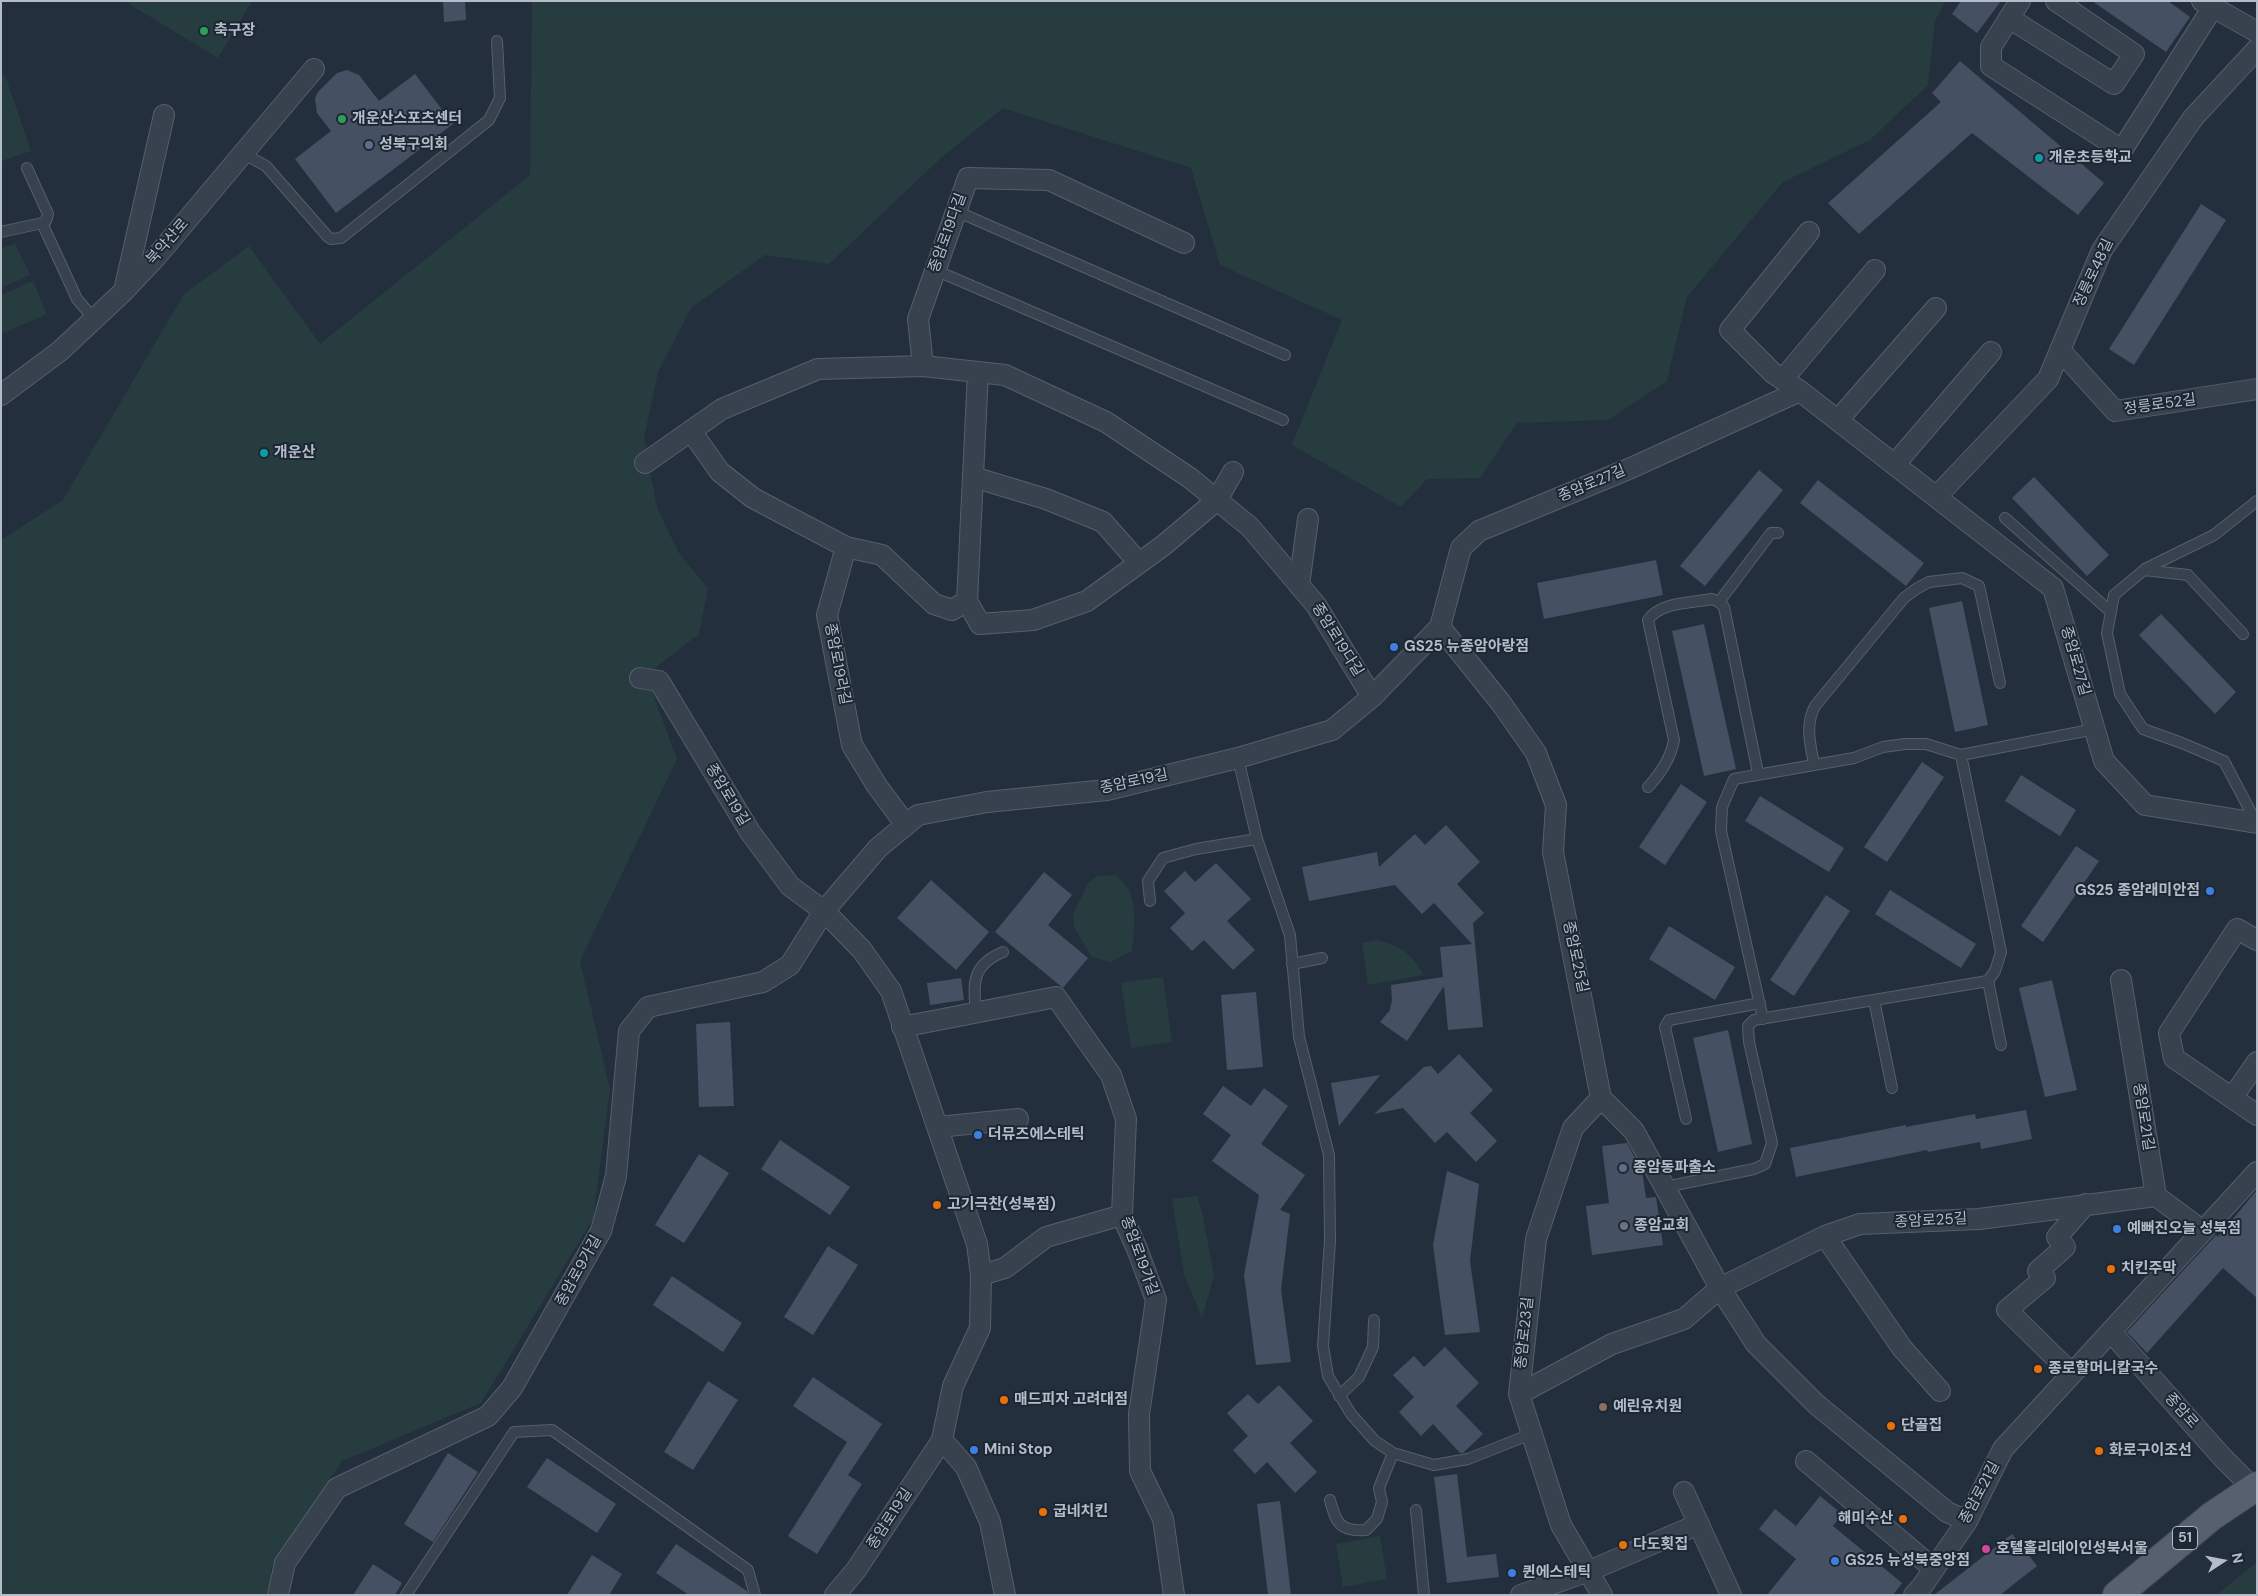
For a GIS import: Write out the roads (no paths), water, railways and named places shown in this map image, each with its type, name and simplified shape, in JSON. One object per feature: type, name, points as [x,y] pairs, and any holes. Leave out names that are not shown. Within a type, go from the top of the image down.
[{"type":"main road","name":"종암로","points":[[2117,1595],[2212,1516],[2255,1487]]},
{"type":"street","points":[[2020,1],[1991,47],[1991,66],[2122,150],[2208,4],[2257,32]]},
{"type":"street","points":[[2009,18],[2114,84],[2134,54],[2056,1]]},
{"type":"street","name":"정릉로48길","points":[[1936,497],[2048,379],[2102,250],[2193,118],[2257,49]]},
{"type":"street","name":"북악산로","points":[[1,395],[60,351],[123,292],[244,154],[314,69]]},
{"type":"street","points":[[123,292],[164,115]]},
{"type":"street","name":"종암로19다길","points":[[923,366],[918,319],[968,178],[1049,180],[1184,243]]},
{"type":"street","name":"종암로27길","points":[[1809,232],[1730,330],[1773,373],[1838,420],[2053,588],[2104,761],[2145,805],[2257,823]]},
{"type":"street","points":[[1783,379],[1875,270]]},
{"type":"street","points":[[1838,420],[1936,308]]},
{"type":"street","name":"정릉로52길","points":[[2060,350],[2115,411],[2257,389]]},
{"type":"street","points":[[1895,464],[1991,352]]},
{"type":"street","name":"종암로19다길","points":[[645,463],[722,409],[818,370],[923,366],[1004,375],[1106,422],[1190,478],[1250,527],[1316,605],[1372,697]]},
{"type":"street","points":[[978,372],[967,601],[980,624],[1032,620],[1087,601],[1139,563],[1217,500],[1233,472]]},
{"type":"street","name":"종암로27길","points":[[1440,627],[1461,548],[1479,531],[1632,468],[1800,391]]},
{"type":"street","points":[[691,431],[720,472],[753,498],[846,547],[882,555],[934,604],[952,610],[967,601]]},
{"type":"street","points":[[973,477],[1046,499],[1103,522],[1139,563]]},
{"type":"street","points":[[1299,585],[1308,519]]},
{"type":"street","name":"종암로19라길","points":[[846,547],[827,615],[852,745],[877,786],[906,825]]},
{"type":"street","name":"종암로19길","points":[[824,911],[878,848],[918,815],[987,802],[1107,790],[1238,758],[1332,730],[1372,697],[1440,627]]},
{"type":"street","name":"종암로25길","points":[[1440,627],[1501,703],[1536,753],[1556,805],[1553,852],[1601,1098]]},
{"type":"street","name":"종암로19길","points":[[640,678],[659,681],[750,832],[790,886],[824,911],[862,950],[891,991],[977,1244],[981,1275],[980,1328],[953,1386],[942,1440],[856,1570],[835,1595]]},
{"type":"street","name":"종암로9가길","points":[[278,1595],[285,1563],[337,1488],[488,1416],[512,1388],[602,1230],[616,1176],[628,1030],[648,1007],[762,982],[790,965],[824,911]]},
{"type":"street","points":[[2257,940],[2238,929],[2169,1033],[2174,1058],[2257,1115]]},
{"type":"street","name":"종암로21길","points":[[2120,980],[2156,1196]]},
{"type":"street","name":"종암로19가길","points":[[902,1027],[1056,997],[1111,1076],[1126,1119],[1122,1215],[1156,1300],[1139,1414],[1140,1471],[1163,1519],[1174,1595]]},
{"type":"street","points":[[2232,1098],[2257,1062]]},
{"type":"street","points":[[1601,1098],[1634,1131],[1720,1288],[1756,1344],[1816,1404],[1947,1512],[1966,1521]]},
{"type":"street","name":"종암로23길","points":[[1601,1098],[1573,1128],[1536,1239],[1519,1394],[1561,1525],[1602,1595]]},
{"type":"street","points":[[938,1127],[1018,1119]]},
{"type":"street","name":"종암로21길","points":[[1914,1595],[1966,1521],[2003,1449],[2257,1172]]},
{"type":"street","points":[[2156,1196],[2203,1231]]},
{"type":"street","name":"종암로25길","points":[[1519,1394],[1612,1344],[1684,1318],[1720,1288],[1825,1236],[1860,1224],[1979,1219],[2156,1196]]},
{"type":"street","points":[[2072,1374],[2007,1310],[2045,1278],[2038,1271],[2065,1247],[2057,1237],[2086,1204]]},
{"type":"street","points":[[981,1275],[1005,1268],[1046,1237],[1122,1215]]},
{"type":"street","points":[[1825,1236],[1902,1348],[1940,1391]]},
{"type":"street","name":"종암로","points":[[2111,1332],[2223,1458],[2255,1487]]},
{"type":"street","points":[[942,1440],[966,1467],[990,1522],[1004,1595]]},
{"type":"street","points":[[1806,1461],[1934,1569]]},
{"type":"street","points":[[1684,1492],[1730,1595]]},
{"type":"street","points":[[1521,1595],[1589,1571],[1699,1524]]},
{"type":"lane","points":[[244,154],[266,166],[328,237],[331,239],[341,238],[489,120],[500,98],[497,41]]},
{"type":"lane","points":[[1,232],[42,224],[46,221],[48,214],[26,168]]},
{"type":"lane","points":[[956,211],[1285,355]]},
{"type":"lane","points":[[42,224],[77,299],[94,319]]},
{"type":"lane","points":[[935,270],[1283,420]]},
{"type":"lane","points":[[2257,501],[2214,535],[2144,570],[2114,595],[2108,633],[2120,694],[2143,729],[2224,761],[2257,823]]},
{"type":"lane","points":[[2005,518],[2111,612]]},
{"type":"lane","points":[[1719,602],[1772,533],[1778,533]]},
{"type":"lane","points":[[2144,570],[2188,575],[2243,634]]},
{"type":"lane","points":[[1814,764],[1808,733],[1810,716],[1815,706],[1904,598],[1929,582],[1962,578],[1979,586],[2000,683]]},
{"type":"lane","points":[[1648,787],[1666,763],[1672,751],[1674,740],[1648,620],[1653,613],[1661,608],[1712,599],[1724,607],[1727,617],[1758,773]]},
{"type":"lane","points":[[1763,1018],[1721,831],[1722,807],[1734,779],[1758,773],[1854,758],[1883,747],[1904,744],[1926,744],[1961,755],[2095,729]]},
{"type":"lane","points":[[1665,1187],[1754,1169],[1765,1164],[1772,1143],[1748,1042],[1748,1026],[1754,1020],[1988,981],[1995,972],[2001,952],[1961,755]]},
{"type":"lane","points":[[1238,758],[1257,839],[1290,935],[1299,1038],[1328,1155],[1330,1240],[1323,1346],[1328,1376],[1351,1414],[1376,1441],[1394,1453],[1434,1465],[1468,1459],[1532,1434]]},
{"type":"lane","points":[[1150,901],[1148,881],[1163,858],[1196,849],[1257,839]]},
{"type":"lane","points":[[976,1013],[974,986],[978,970],[991,957],[1003,952]]},
{"type":"lane","points":[[1292,964],[1322,958]]},
{"type":"lane","points":[[1988,981],[2001,1045]]},
{"type":"lane","points":[[1874,1000],[1892,1088]]},
{"type":"lane","points":[[1686,1119],[1665,1027],[1669,1020],[1760,1003]]},
{"type":"lane","points":[[1339,1396],[1359,1377],[1373,1348],[1374,1320]]},
{"type":"lane","points":[[406,1595],[514,1432],[552,1430],[748,1570],[755,1595]]},
{"type":"lane","points":[[1330,1500],[1334,1517],[1340,1525],[1351,1532],[1366,1530],[1377,1519],[1382,1502],[1379,1488],[1394,1453]]},
{"type":"lane","points":[[1416,1510],[1424,1595]]},
{"type":"place","name":"축구장","points":[[204,31]]},
{"type":"place","name":"개운산스포츠센터","points":[[342,119]]},
{"type":"place","name":"성북구의회","points":[[369,145]]},
{"type":"place","name":"개운초등학교","points":[[2039,158]]},
{"type":"place","name":"개운산","points":[[264,453]]},
{"type":"place","name":"GS25 뉴종암아랑점","points":[[1394,647]]},
{"type":"place","name":"GS25 종암래미안점","points":[[2210,891]]},
{"type":"place","name":"더뮤즈에스테틱","points":[[978,1135]]},
{"type":"place","name":"종암동파출소","points":[[1623,1168]]},
{"type":"place","name":"고기극찬(성북점)","points":[[937,1205]]},
{"type":"place","name":"종암교회","points":[[1624,1226]]},
{"type":"place","name":"예뻐진오늘 성북점","points":[[2117,1229]]},
{"type":"place","name":"치킨주막","points":[[2111,1269]]},
{"type":"place","name":"종로할머니칼국수","points":[[2038,1369]]},
{"type":"place","name":"매드피자 고려대점","points":[[1004,1400]]},
{"type":"place","name":"예린유치원","points":[[1603,1407]]},
{"type":"place","name":"단골집","points":[[1891,1426]]},
{"type":"place","name":"Mini Stop","points":[[974,1450]]},
{"type":"place","name":"화로구이조선","points":[[2099,1451]]},
{"type":"place","name":"굽네치킨","points":[[1043,1512]]},
{"type":"place","name":"해미수산","points":[[1903,1519]]},
{"type":"place","name":"다도횟집","points":[[1623,1545]]},
{"type":"place","name":"호텔홀리데이인성북서울","points":[[1986,1549]]},
{"type":"place","name":"GS25 뉴성북중앙점","points":[[1835,1561]]},
{"type":"place","name":"퀸에스테틱","points":[[1512,1573]]}]
